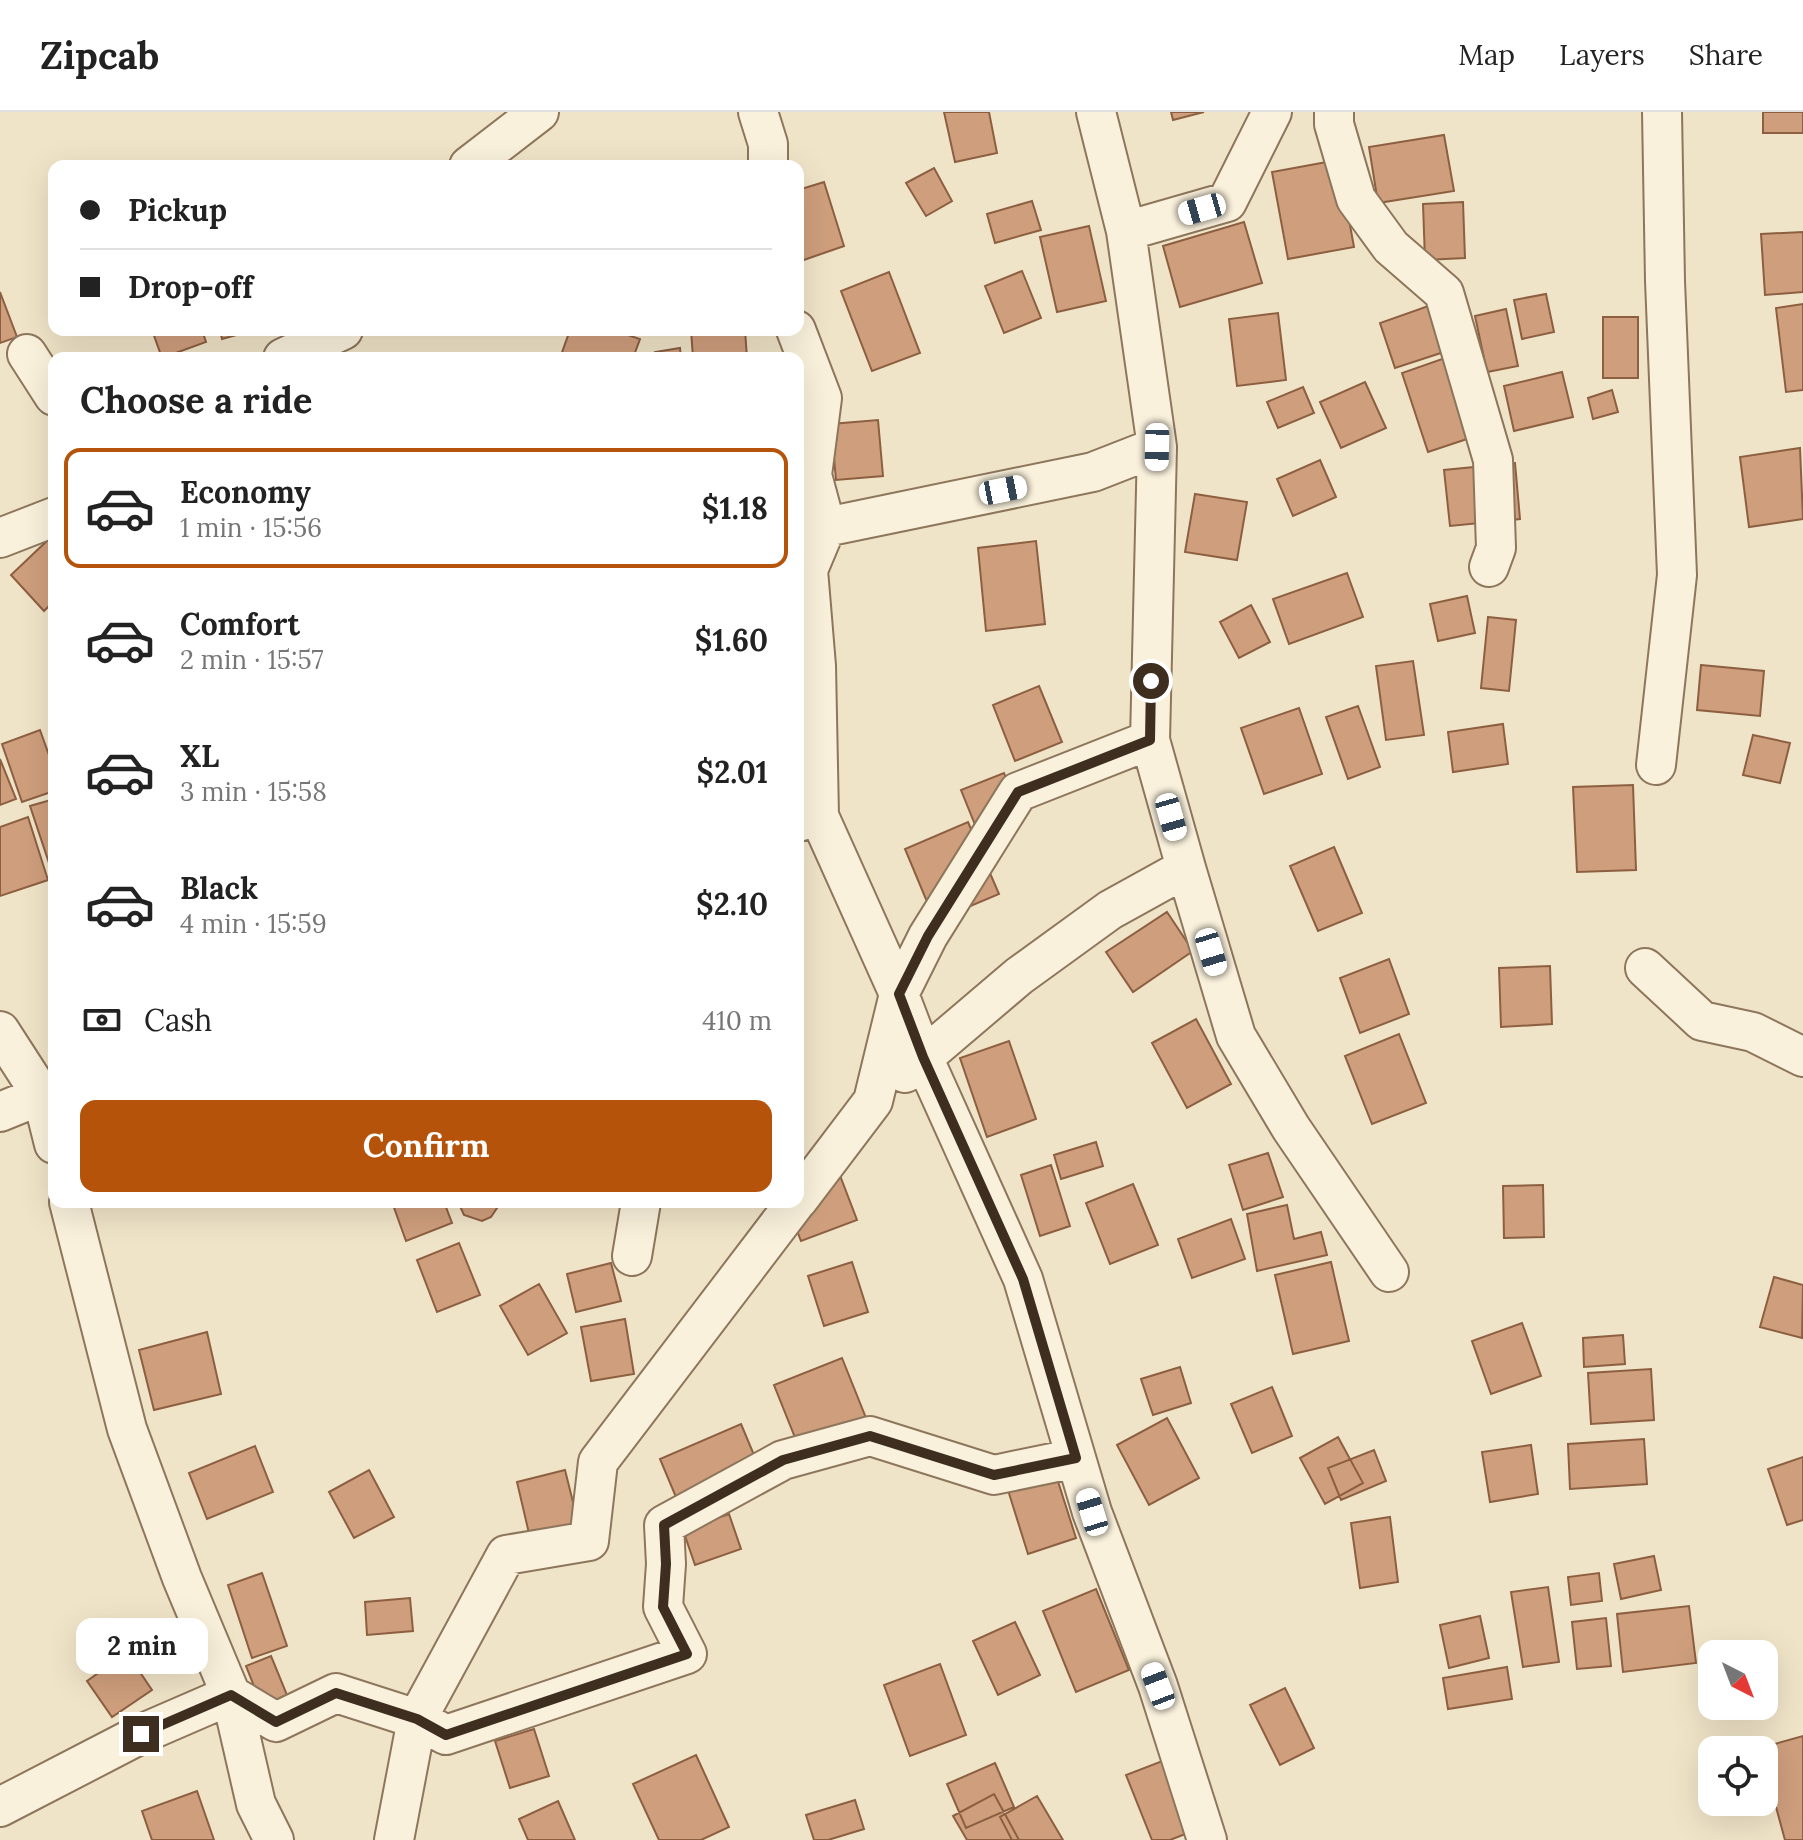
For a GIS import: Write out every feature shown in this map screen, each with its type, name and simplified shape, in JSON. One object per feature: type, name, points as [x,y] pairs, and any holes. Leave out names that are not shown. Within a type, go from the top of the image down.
[{"type":"street","points":[[477,160],[539,112]]},
{"type":"street","points":[[758,112],[768,144],[768,160]]},
{"type":"street","points":[[1096,112],[1126,231],[1157,447],[1150,740],[1236,1036],[1291,1128],[1389,1272]]},
{"type":"street","points":[[1126,231],[1227,202],[1272,112]]},
{"type":"street","points":[[1334,112],[1334,124],[1356,199],[1391,247],[1444,293],[1493,460],[1496,548],[1489,567]]},
{"type":"street","points":[[1656,765],[1677,575],[1665,281],[1662,112]]},
{"type":"street","points":[[296,352],[330,336]]},
{"type":"street","points":[[798,336],[822,398],[812,475],[808,570],[816,666],[808,819],[899,994],[923,1057],[1023,1279],[1092,1512],[1158,1686],[1207,1840]]},
{"type":"street","points":[[27,354],[48,387]]},
{"type":"street","points":[[812,525],[1093,472],[1157,447]]},
{"type":"street","points":[[0,538],[48,519]]},
{"type":"street","points":[[873,1101],[899,994],[928,936],[1018,792],[1150,740]]},
{"type":"street","points":[[804,1192],[873,1101],[923,1057],[1019,976],[1110,910],[1186,868]]},
{"type":"street","points":[[1645,968],[1702,1021],[1753,1032],[1803,1057]]},
{"type":"street","points":[[0,1031],[48,1093],[0,1112]]},
{"type":"street","points":[[71,1208],[127,1429],[182,1578],[231,1695],[256,1804],[274,1840]]},
{"type":"street","points":[[632,1256],[640,1208]]},
{"type":"street","points":[[394,1840],[417,1719],[506,1555],[589,1541],[598,1462],[792,1208]]},
{"type":"street","points":[[231,1695],[276,1722],[336,1693],[417,1719],[446,1735],[687,1654],[663,1607],[666,1564],[664,1525],[783,1460],[870,1436],[994,1475],[1076,1458]]},
{"type":"street","points":[[0,1807],[141,1734],[231,1695]]},
{"type":"building","points":[[944,112],[989,112],[997,153],[955,162]]},
{"type":"building","points":[[1171,112],[1204,112],[1173,120]]},
{"type":"building","points":[[1763,112],[1803,112],[1803,133],[1763,133]]},
{"type":"building","points":[[1444,135],[1454,191],[1378,203],[1369,147]]},
{"type":"building","points":[[1338,160],[1354,247],[1288,259],[1272,172]]},
{"type":"building","points":[[934,168],[952,201],[926,216],[906,183]]},
{"type":"building","points":[[824,182],[844,246],[804,260],[804,188]]},
{"type":"building","points":[[1032,201],[1041,230],[995,243],[987,214]]},
{"type":"building","points":[[1463,202],[1465,258],[1425,260],[1423,204]]},
{"type":"building","points":[[1244,222],[1262,283],[1180,307],[1163,246]]},
{"type":"building","points":[[1089,226],[1106,301],[1057,312],[1040,237]]},
{"type":"building","points":[[1803,232],[1803,292],[1765,295],[1761,234]]},
{"type":"building","points":[[1022,271],[1041,318],[1004,333],[985,286]]},
{"type":"building","points":[[889,272],[920,353],[872,371],[841,291]]},
{"type":"building","points":[[0,292],[17,337],[0,343]]},
{"type":"building","points":[[1546,294],[1554,332],[1522,339],[1514,300]]},
{"type":"building","points":[[1434,304],[1450,350],[1395,368],[1380,323]]},
{"type":"building","points":[[1803,304],[1803,390],[1786,392],[1776,308]]},
{"type":"building","points":[[1506,309],[1518,366],[1487,372],[1475,316]]},
{"type":"building","points":[[1278,313],[1286,380],[1237,386],[1229,319]]},
{"type":"building","points":[[1603,317],[1638,317],[1638,378],[1603,378]]},
{"type":"building","points":[[154,336],[204,336],[206,342],[178,352],[160,352]]},
{"type":"building","points":[[568,336],[631,336],[640,339],[635,352],[562,352]]},
{"type":"building","points":[[691,336],[745,336],[747,352],[693,352]]},
{"type":"building","points":[[680,348],[680,352],[655,352]]},
{"type":"building","points":[[1465,351],[1491,431],[1428,452],[1402,373]]},
{"type":"building","points":[[1562,372],[1573,417],[1514,431],[1504,386]]},
{"type":"building","points":[[1365,382],[1386,428],[1341,448],[1320,402]]},
{"type":"building","points":[[1303,387],[1314,413],[1278,428],[1267,402]]},
{"type":"building","points":[[1612,390],[1618,412],[1593,419],[1588,398]]},
{"type":"building","points":[[878,420],[883,476],[836,480],[831,424]]},
{"type":"building","points":[[1800,448],[1803,519],[1749,527],[1740,457]]},
{"type":"building","points":[[1320,460],[1336,497],[1293,516],[1277,479]]},
{"type":"building","points":[[1515,463],[1520,519],[1450,526],[1444,470]]},
{"type":"building","points":[[1195,494],[1247,502],[1237,560],[1185,552]]},
{"type":"building","points":[[48,540],[48,607],[44,611],[11,575]]},
{"type":"building","points":[[1036,541],[1045,624],[986,631],[978,548]]},
{"type":"building","points":[[1347,573],[1363,617],[1289,644],[1273,599]]},
{"type":"building","points":[[1467,596],[1475,633],[1438,641],[1430,604]]},
{"type":"building","points":[[1251,605],[1270,642],[1239,658],[1220,622]]},
{"type":"building","points":[[1488,617],[1516,620],[1509,691],[1481,688]]},
{"type":"building","points":[[1413,661],[1424,735],[1386,740],[1376,666]]},
{"type":"building","points":[[1701,665],[1764,671],[1760,716],[1697,710]]},
{"type":"building","points":[[1039,686],[1062,742],[1015,761],[993,705]]},
{"type":"building","points":[[1358,706],[1380,767],[1348,779],[1326,717]]},
{"type":"building","points":[[1299,708],[1322,774],[1264,794],[1241,728]]},
{"type":"building","points":[[1503,724],[1508,764],[1453,772],[1448,732]]},
{"type":"building","points":[[40,730],[48,752],[48,793],[22,802],[2,744]]},
{"type":"building","points":[[1753,735],[1790,743],[1780,783],[1743,775]]},
{"type":"building","points":[[0,759],[16,799],[0,805]]},
{"type":"building","points":[[1004,773],[1023,820],[980,837],[961,790]]},
{"type":"building","points":[[1633,785],[1636,870],[1577,872],[1573,787]]},
{"type":"building","points":[[48,801],[48,860],[30,806]]},
{"type":"building","points":[[28,817],[48,880],[0,896],[0,827]]},
{"type":"building","points":[[968,822],[999,894],[935,921],[905,849]]},
{"type":"building","points":[[1334,847],[1362,913],[1318,931],[1290,866]]},
{"type":"building","points":[[1167,912],[1193,951],[1133,992],[1106,952]]},
{"type":"building","points":[[1389,959],[1409,1014],[1360,1033],[1340,978]]},
{"type":"building","points":[[1550,966],[1552,1024],[1501,1027],[1499,968]]},
{"type":"building","points":[[1196,1019],[1231,1084],[1187,1108],[1152,1043]]},
{"type":"building","points":[[1399,1034],[1426,1103],[1372,1124],[1345,1056]]},
{"type":"building","points":[[1009,1041],[1036,1119],[987,1137],[960,1058]]},
{"type":"building","points":[[1096,1142],[1103,1166],[1061,1179],[1054,1155]]},
{"type":"building","points":[[1268,1153],[1283,1197],[1243,1210],[1229,1165]]},
{"type":"building","points":[[836,1165],[857,1220],[801,1241],[788,1208],[804,1208],[804,1189]]},
{"type":"building","points":[[1051,1165],[1070,1226],[1040,1236],[1021,1175]]},
{"type":"building","points":[[1133,1184],[1158,1245],[1110,1264],[1086,1203]]},
{"type":"building","points":[[1543,1185],[1544,1237],[1504,1238],[1503,1186]]},
{"type":"building","points":[[1287,1205],[1294,1239],[1321,1232],[1327,1255],[1257,1271],[1247,1214]]},
{"type":"building","points":[[394,1208],[446,1208],[452,1223],[406,1241]]},
{"type":"building","points":[[461,1208],[497,1208],[491,1217],[482,1221],[464,1215]]},
{"type":"building","points":[[1231,1219],[1245,1259],[1192,1278],[1178,1239]]},
{"type":"building","points":[[459,1243],[480,1295],[437,1312],[417,1260]]},
{"type":"building","points":[[852,1262],[868,1312],[824,1326],[808,1276]]},
{"type":"building","points":[[1331,1262],[1349,1341],[1293,1354],[1275,1275]]},
{"type":"building","points":[[611,1263],[621,1301],[576,1312],[567,1274]]},
{"type":"building","points":[[1774,1277],[1803,1285],[1802,1338],[1760,1327]]},
{"type":"building","points":[[539,1284],[567,1333],[528,1355],[500,1306]]},
{"type":"building","points":[[625,1319],[634,1374],[591,1381],[581,1327]]},
{"type":"building","points":[[1522,1323],[1541,1376],[1491,1394],[1472,1341]]},
{"type":"building","points":[[207,1332],[221,1394],[154,1410],[139,1350]]},
{"type":"building","points":[[1623,1335],[1625,1364],[1584,1367],[1583,1338]]},
{"type":"building","points":[[842,1358],[866,1418],[798,1445],[774,1385]]},
{"type":"building","points":[[1180,1367],[1191,1403],[1153,1415],[1141,1379]]},
{"type":"building","points":[[1651,1369],[1654,1420],[1591,1424],[1588,1373]]},
{"type":"building","points":[[1272,1387],[1292,1436],[1252,1453],[1231,1404]]},
{"type":"building","points":[[1167,1418],[1199,1478],[1149,1505],[1117,1445]]},
{"type":"building","points":[[741,1424],[767,1486],[686,1521],[660,1459]]},
{"type":"building","points":[[1338,1437],[1363,1483],[1325,1504],[1300,1458]]},
{"type":"building","points":[[1644,1439],[1647,1484],[1570,1489],[1568,1444]]},
{"type":"building","points":[[1531,1445],[1538,1494],[1490,1502],[1482,1452]]},
{"type":"building","points":[[255,1446],[273,1492],[207,1519],[189,1473]]},
{"type":"building","points":[[1374,1450],[1386,1481],[1341,1500],[1328,1468]]},
{"type":"building","points":[[1803,1457],[1803,1520],[1787,1525],[1768,1469]]},
{"type":"building","points":[[369,1470],[394,1517],[354,1538],[329,1492]]},
{"type":"building","points":[[565,1470],[580,1530],[531,1542],[517,1482]]},
{"type":"building","points":[[1055,1472],[1076,1538],[1028,1554],[1007,1487]]},
{"type":"building","points":[[729,1514],[741,1549],[695,1565],[683,1530]]},
{"type":"building","points":[[1390,1517],[1398,1582],[1360,1588],[1351,1523]]},
{"type":"building","points":[[1654,1556],[1661,1590],[1621,1599],[1614,1564]]},
{"type":"building","points":[[262,1573],[287,1646],[252,1658],[228,1585]]},
{"type":"building","points":[[1599,1573],[1602,1601],[1571,1605],[1568,1577]]},
{"type":"building","points":[[1548,1587],[1559,1662],[1523,1667],[1511,1592]]},
{"type":"building","points":[[1096,1589],[1129,1670],[1076,1692],[1043,1611]]},
{"type":"building","points":[[410,1598],[413,1631],[367,1635],[365,1602]]},
{"type":"building","points":[[1689,1606],[1696,1663],[1623,1672],[1617,1614]]},
{"type":"building","points":[[1480,1616],[1489,1658],[1449,1668],[1440,1625]]},
{"type":"building","points":[[1606,1618],[1611,1666],[1577,1669],[1572,1622]]},
{"type":"building","points":[[1015,1622],[1040,1675],[998,1695],[973,1641]]},
{"type":"building","points":[[127,1653],[152,1690],[112,1717],[87,1681]]},
{"type":"building","points":[[271,1656],[287,1695],[262,1706],[246,1666]]},
{"type":"building","points":[[940,1664],[966,1735],[910,1756],[884,1685]]},
{"type":"building","points":[[1507,1667],[1512,1699],[1448,1709],[1443,1678]]},
{"type":"building","points":[[1285,1688],[1314,1748],[1280,1765],[1250,1705]]},
{"type":"building","points":[[534,1729],[549,1776],[510,1788],[495,1741]]},
{"type":"building","points":[[1803,1736],[1803,1840],[1785,1840],[1778,1814],[1778,1743]]},
{"type":"building","points":[[696,1755],[729,1827],[701,1840],[659,1840],[633,1784]]},
{"type":"building","points":[[1178,1755],[1206,1826],[1170,1840],[1152,1840],[1126,1775]]},
{"type":"building","points":[[995,1763],[1014,1807],[966,1828],[947,1784]]},
{"type":"building","points":[[197,1791],[214,1840],[152,1840],[142,1811]]},
{"type":"building","points":[[994,1794],[1019,1840],[967,1840],[953,1816]]},
{"type":"building","points":[[1037,1796],[1063,1840],[1012,1840],[1000,1817]]},
{"type":"building","points":[[855,1800],[864,1829],[828,1840],[814,1840],[806,1815]]},
{"type":"building","points":[[558,1801],[575,1840],[528,1840],[519,1819]]},
{"type":"route","points":[[141,1734],[231,1695],[276,1722],[336,1693],[417,1719],[446,1735],[687,1654],[663,1607],[666,1564],[664,1525],[783,1460],[870,1436],[994,1475],[1076,1458],[1023,1279],[923,1057],[899,994],[928,936],[1018,792],[1150,740],[1151,681]]}]
